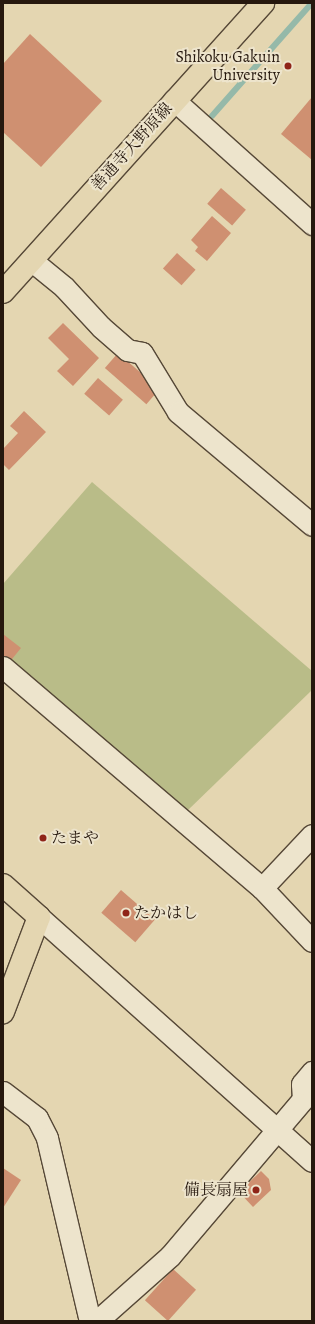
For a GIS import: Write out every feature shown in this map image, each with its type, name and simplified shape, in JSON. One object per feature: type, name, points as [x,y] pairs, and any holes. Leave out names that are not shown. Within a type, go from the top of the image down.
[{"type":"main road","name":"善通寺大野原線","points":[[3,292],[174,100],[263,3]]},
{"type":"main road","points":[[3,885],[39,917],[3,1012]]},
{"type":"street","points":[[174,100],[312,224]]},
{"type":"street","points":[[31,260],[64,287],[101,327],[127,350],[142,353],[178,412],[312,525]]},
{"type":"street","points":[[3,667],[262,888],[312,941]]},
{"type":"street","points":[[262,888],[312,835]]},
{"type":"street","points":[[39,917],[312,1161]]},
{"type":"street","points":[[97,1321],[170,1256],[303,1099],[302,1084],[312,1072]]},
{"type":"street","points":[[3,1092],[37,1118],[47,1138],[90,1321]]},
{"type":"green space","points":[[92,482],[312,671],[312,690],[187,811],[3,659],[3,584]]},
{"type":"building","points":[[30,34],[102,101],[41,167],[3,132],[3,64]]},
{"type":"building","points":[[312,97],[312,160],[281,134]]},
{"type":"building","points":[[221,188],[246,210],[232,225],[207,204]]},
{"type":"building","points":[[212,216],[231,233],[207,261],[195,251],[198,247],[191,240]]},
{"type":"building","points":[[177,253],[196,270],[182,285],[163,269]]},
{"type":"building","points":[[63,323],[99,358],[73,386],[57,371],[69,359],[48,338]]},
{"type":"building","points":[[118,353],[160,389],[146,404],[105,368]]},
{"type":"building","points":[[98,378],[123,400],[109,415],[84,394]]},
{"type":"building","points":[[24,411],[46,432],[9,470],[3,464],[3,449],[18,433],[10,426]]},
{"type":"building","points":[[3,634],[21,648],[8,664],[3,660]]},
{"type":"building","points":[[121,890],[155,920],[135,942],[101,913]]},
{"type":"building","points":[[3,1168],[21,1180],[3,1208]]},
{"type":"building","points":[[261,1171],[269,1179],[271,1190],[253,1207],[239,1192]]},
{"type":"building","points":[[173,1269],[196,1290],[168,1321],[145,1300]]},
{"type":"waterway","points":[[212,116],[312,3]]},
{"type":"place","name":"Shikoku Gakuin University","points":[[288,66]]},
{"type":"place","name":"たまや","points":[[43,838]]},
{"type":"place","name":"たかはし","points":[[126,913]]},
{"type":"place","name":"備長扇屋","points":[[256,1190]]}]
